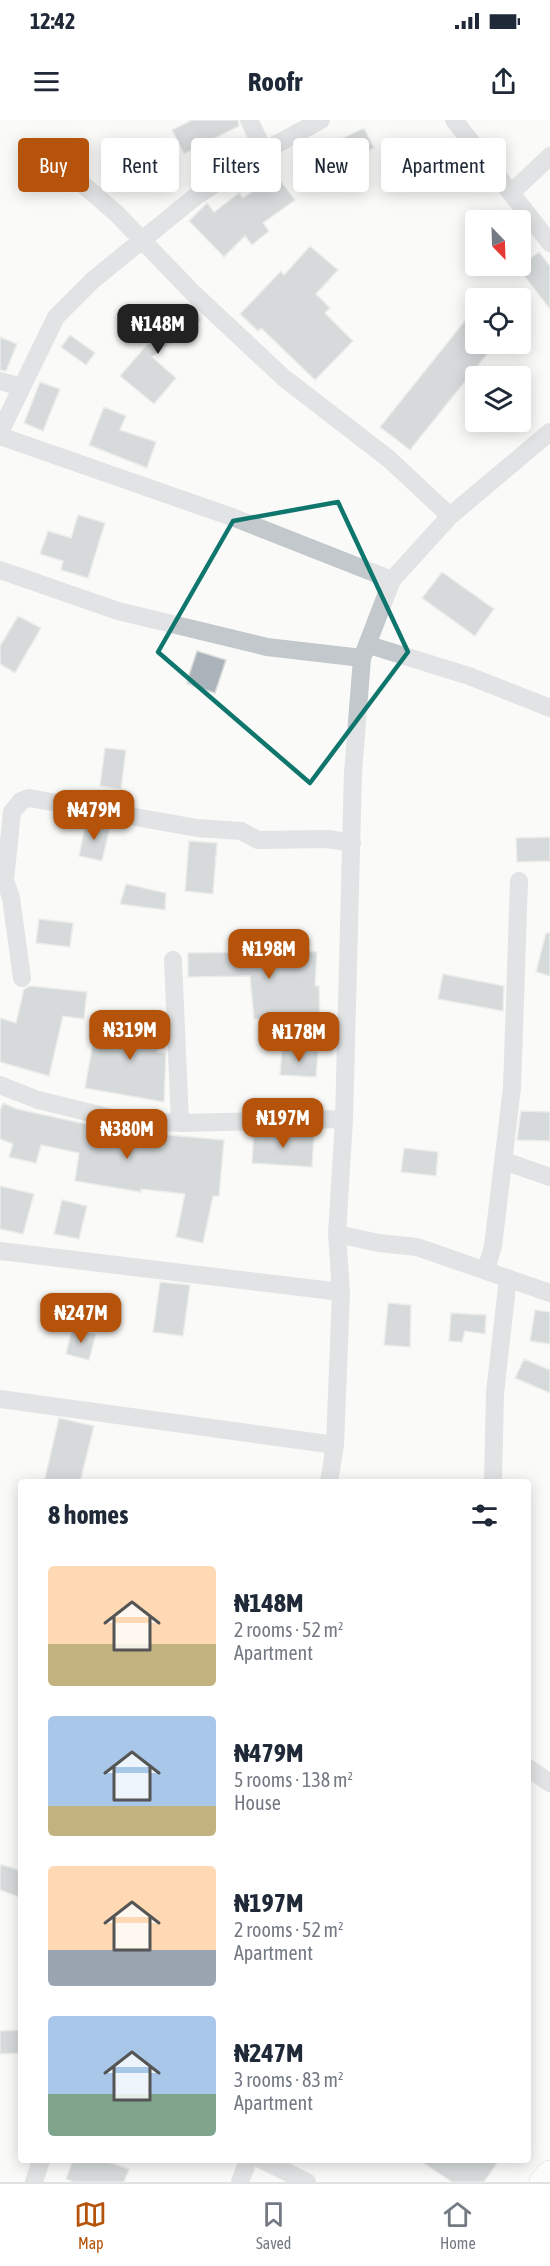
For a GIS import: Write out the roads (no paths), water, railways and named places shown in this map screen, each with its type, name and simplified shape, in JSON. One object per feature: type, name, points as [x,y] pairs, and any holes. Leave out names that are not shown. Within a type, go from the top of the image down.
[{"type":"highway","points":[[543,2182],[550,2174]]},
{"type":"street","points":[[249,120],[258,138]]},
{"type":"street","points":[[281,142],[321,120]]},
{"type":"street","points":[[454,120],[550,243]]},
{"type":"street","points":[[511,193],[550,156]]},
{"type":"street","points":[[89,190],[117,214],[192,292],[284,378],[389,459],[450,516]]},
{"type":"street","points":[[202,192],[141,239],[93,280],[56,317],[0,434],[232,517],[392,580]]},
{"type":"street","points":[[0,381],[21,387]]},
{"type":"street","points":[[329,1479],[335,1445],[341,1292],[337,1234],[344,1119],[353,773],[365,652],[392,580],[450,516],[550,432]]},
{"type":"street","points":[[0,570],[118,611],[267,647],[365,652],[469,676],[550,708]]},
{"type":"street","points":[[22,978],[11,898],[5,880],[12,812],[21,801],[29,798],[197,828],[241,831],[258,840],[328,839],[352,843]]},
{"type":"street","points":[[486,1270],[493,1246],[512,1088],[519,880]]},
{"type":"street","points":[[172,960],[180,1123]]},
{"type":"street","points":[[0,1085],[38,1100],[116,1119],[180,1123],[344,1119]]},
{"type":"street","points":[[504,1161],[550,1177]]},
{"type":"street","points":[[337,1234],[379,1243],[417,1247],[550,1293]]},
{"type":"street","points":[[0,1251],[341,1292]]},
{"type":"street","points":[[493,1479],[495,1393],[508,1278]]},
{"type":"street","points":[[0,1399],[335,1445]]},
{"type":"street","points":[[531,1770],[550,1783]]},
{"type":"street","points":[[34,2182],[39,2163]]},
{"type":"street","points":[[240,2182],[247,2163]]},
{"type":"street","points":[[268,2163],[307,2182]]}]
